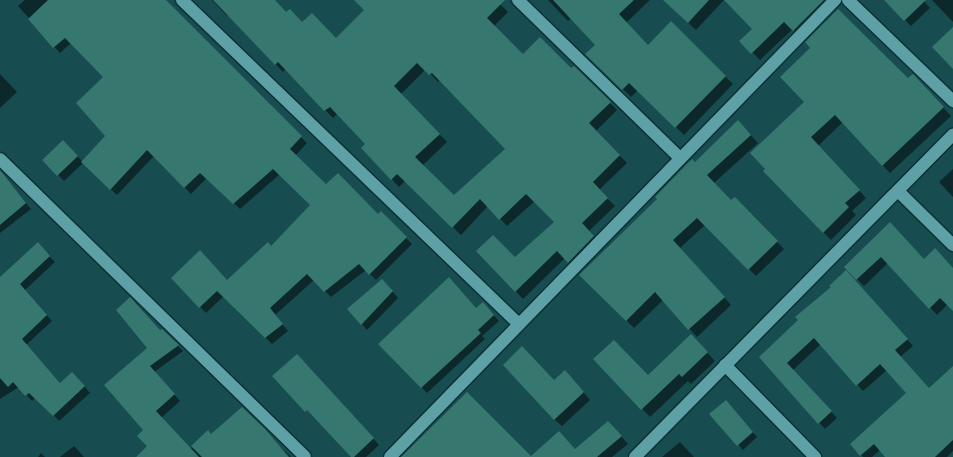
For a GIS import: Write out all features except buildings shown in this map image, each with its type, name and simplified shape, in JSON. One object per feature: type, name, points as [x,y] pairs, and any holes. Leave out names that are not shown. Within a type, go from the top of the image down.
[{"type":"street","points":[[182,0],[518,323]]},
{"type":"street","points":[[518,0],[680,158]]},
{"type":"street","points":[[390,457],[518,323],[836,0]]},
{"type":"street","points":[[848,0],[953,100]]},
{"type":"street","points":[[635,457],[953,134]]},
{"type":"street","points":[[0,158],[305,457]]},
{"type":"street","points":[[898,190],[953,245]]},
{"type":"street","points":[[724,365],[815,457]]}]
